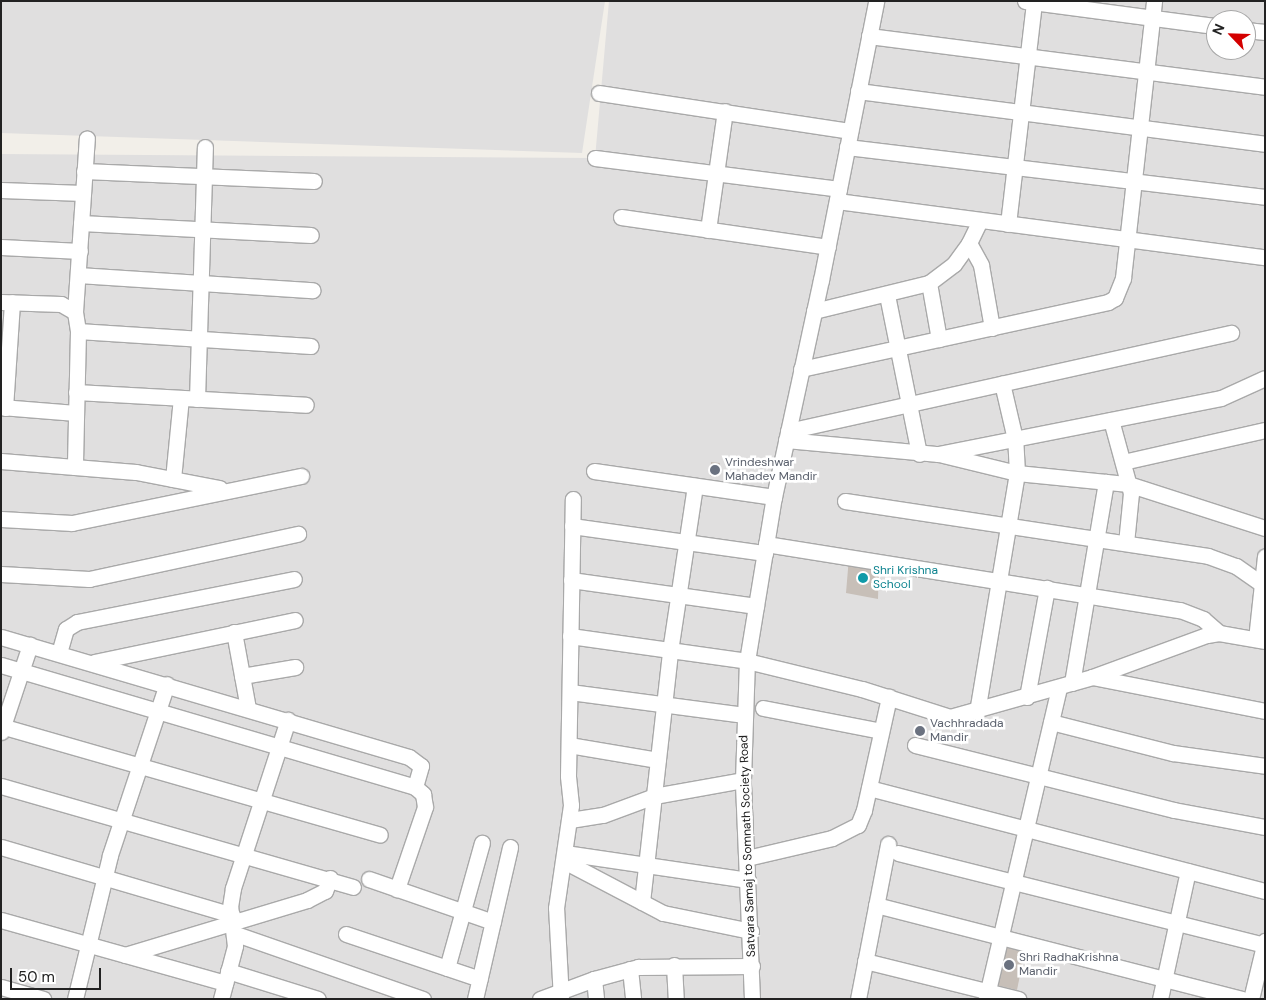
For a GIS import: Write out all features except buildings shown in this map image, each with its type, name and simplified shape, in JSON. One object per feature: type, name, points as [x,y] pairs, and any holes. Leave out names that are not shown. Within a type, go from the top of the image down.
[{"type":"street","name":"Satvara Samaj to Somnath Society Road","points":[[752,999],[751,930],[743,780],[747,661],[774,497],[828,247],[876,1]]},
{"type":"street","points":[[801,369],[1108,302],[1115,298],[1122,278],[1154,1]]},
{"type":"street","points":[[1008,224],[1029,56],[1031,2],[1206,25]]},
{"type":"street","points":[[869,36],[1265,87]]},
{"type":"street","points":[[858,91],[1265,144]]},
{"type":"street","points":[[599,93],[850,131]]},
{"type":"street","points":[[708,230],[725,111]]},
{"type":"street","points":[[75,467],[78,331],[75,312],[87,138]]},
{"type":"street","points":[[197,399],[205,146]]},
{"type":"street","points":[[847,147],[1265,197]]},
{"type":"street","points":[[595,158],[715,173],[980,220],[1265,257]]},
{"type":"street","points":[[84,170],[314,181]]},
{"type":"street","points":[[1,190],[83,193]]},
{"type":"street","points":[[621,217],[828,247]]},
{"type":"street","points":[[814,311],[887,295],[929,283],[945,274],[969,243],[980,220]]},
{"type":"street","points":[[81,223],[311,235]]},
{"type":"street","points":[[969,243],[981,265],[992,328]]},
{"type":"street","points":[[1,247],[80,251]]},
{"type":"street","points":[[78,275],[313,290]]},
{"type":"street","points":[[929,283],[939,339]]},
{"type":"street","points":[[887,295],[907,404],[919,454]]},
{"type":"street","points":[[75,312],[68,306],[50,302],[6,302],[3,408],[76,413]]},
{"type":"street","points":[[78,331],[311,346]]},
{"type":"street","points":[[787,435],[907,404],[1231,333]]},
{"type":"street","points":[[787,435],[919,454],[938,454],[1221,398],[1265,378]]},
{"type":"street","points":[[977,712],[1017,473],[1015,439],[1002,383]]},
{"type":"street","points":[[76,392],[306,405]]},
{"type":"street","points":[[173,479],[181,398]]},
{"type":"street","points":[[1111,420],[1123,462],[1131,508],[1126,543]]},
{"type":"street","points":[[1123,462],[1265,430]]},
{"type":"street","points":[[938,454],[1017,473],[1128,484],[1265,528]]},
{"type":"street","points":[[1,461],[75,467],[173,479],[226,489]]},
{"type":"street","points":[[594,471],[774,497]]},
{"type":"street","points":[[1,519],[72,523],[226,489],[301,476]]},
{"type":"street","points":[[987,995],[1051,722],[1065,685],[1087,595],[1106,482]]},
{"type":"street","points":[[642,902],[670,651],[695,486]]},
{"type":"street","points":[[561,995],[556,908],[570,820],[570,580],[573,499]]},
{"type":"street","points":[[845,501],[1008,524],[1222,560],[1263,585]]},
{"type":"street","points":[[572,526],[999,580],[1180,610],[1203,619],[1219,633]]},
{"type":"street","points":[[1,574],[89,579],[298,534]]},
{"type":"street","points":[[570,636],[747,661],[888,697],[950,717],[977,712],[1092,677],[1219,633],[1260,640],[1265,556]]},
{"type":"street","points":[[59,653],[66,629],[77,622],[294,579]]},
{"type":"street","points":[[570,580],[756,606]]},
{"type":"street","points":[[1027,697],[1047,588]]},
{"type":"street","points":[[92,662],[295,620]]},
{"type":"street","points":[[234,632],[248,708]]},
{"type":"street","points":[[1,637],[248,708],[416,760],[422,766],[415,787]]},
{"type":"street","points":[[30,645],[2,728],[380,835]]},
{"type":"street","points":[[1,666],[157,710],[415,787],[424,794],[425,807],[397,889]]},
{"type":"street","points":[[242,676],[295,667]]},
{"type":"street","points":[[1092,677],[1265,710]]},
{"type":"street","points":[[75,999],[104,877],[167,684]]},
{"type":"street","points":[[570,692],[744,715]]},
{"type":"street","points":[[747,858],[852,830],[861,817],[869,788],[888,697]]},
{"type":"street","points":[[763,708],[881,731]]},
{"type":"street","points":[[221,999],[234,923],[231,898],[243,854],[288,720]]},
{"type":"street","points":[[1051,722],[1173,753],[1265,766]]},
{"type":"street","points":[[569,745],[658,760]]},
{"type":"street","points":[[914,745],[1039,774],[1174,810],[1265,827]]},
{"type":"street","points":[[570,820],[603,815],[654,796],[743,780]]},
{"type":"street","points":[[1,786],[330,878],[353,887]]},
{"type":"street","points":[[869,788],[1265,890]]},
{"type":"street","points":[[446,968],[482,843]]},
{"type":"street","points":[[1,847],[104,877],[234,923],[423,999]]},
{"type":"street","points":[[475,999],[510,847]]},
{"type":"street","points":[[858,999],[876,905],[893,849],[1264,944],[1251,999]]},
{"type":"street","points":[[564,857],[647,865],[748,880]]},
{"type":"street","points":[[564,857],[642,902],[680,918],[751,930]]},
{"type":"street","points":[[1160,999],[1166,979],[1188,871]]},
{"type":"street","points":[[124,955],[307,900],[325,890],[330,878]]},
{"type":"street","points":[[369,879],[462,913],[493,922]]},
{"type":"street","points":[[876,905],[1242,999]]},
{"type":"street","points":[[1,920],[124,955],[318,999]]},
{"type":"street","points":[[346,934],[480,979]]},
{"type":"street","points":[[865,961],[987,995],[1018,999]]},
{"type":"street","points":[[540,999],[561,995],[594,978],[630,969],[674,965],[752,966]]},
{"type":"street","points":[[674,965],[676,999]]},
{"type":"street","points":[[630,969],[633,999]]},
{"type":"street","points":[[594,978],[596,999]]},
{"type":"street","points":[[1,987],[43,999]]},
{"type":"shaded area","points":[[1,1],[605,1],[582,153],[1,133]]},
{"type":"shaded area","points":[[609,1],[1265,1],[1265,999],[1,999],[1,154],[595,158]]},
{"type":"place","name":"Vrindeshwar Mahadev Mandir","points":[[715,470]]},
{"type":"place","name":"Shri Krishna School","points":[[863,578]]},
{"type":"place","name":"Vachhradada Mandir","points":[[920,731]]},
{"type":"place","name":"Shri RadhaKrishna Mandir","points":[[1009,965]]}]
